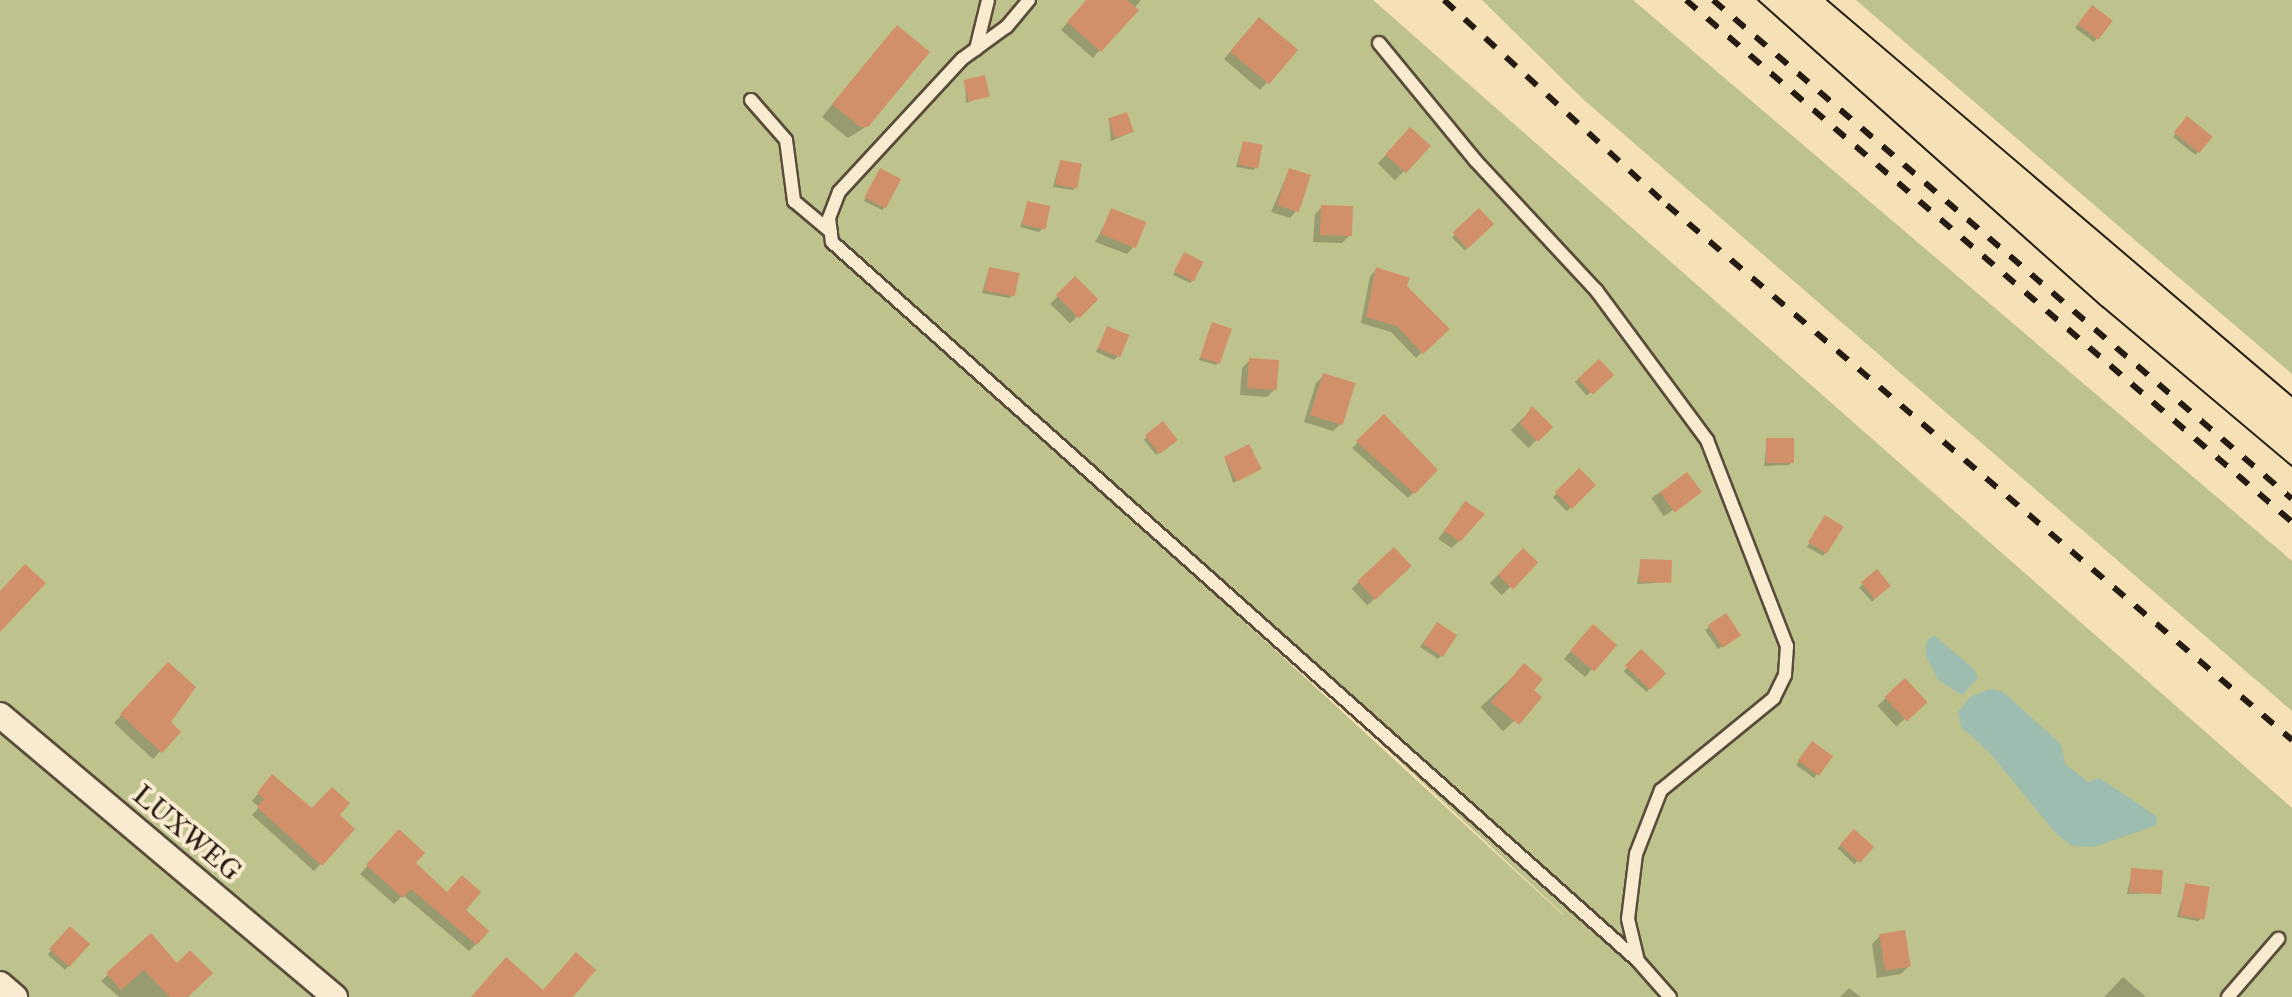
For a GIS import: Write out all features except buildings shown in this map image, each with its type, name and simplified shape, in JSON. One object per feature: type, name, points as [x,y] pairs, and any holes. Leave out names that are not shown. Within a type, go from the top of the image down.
[{"type":"street","name":"LUXWEG","points":[[0,715],[335,997]]},
{"type":"street","points":[[0,984],[15,997]]},
{"type":"lane","points":[[976,49],[988,0]]},
{"type":"lane","points":[[1029,0],[1006,27],[976,49],[839,192],[829,218],[832,242],[1638,961],[1670,997]]},
{"type":"lane","points":[[1379,43],[1475,160],[1596,290],[1707,440],[1787,646],[1785,675],[1774,698],[1661,790],[1636,854],[1628,919],[1638,961]]},
{"type":"lane","points":[[751,100],[786,140],[794,201],[831,232]]},
{"type":"lane","points":[[2228,997],[2278,939]]},
{"type":"green space","points":[[0,0],[1373,0],[2292,808],[2292,997],[0,997]],"holes":[[[1035,429],[1134,512],[1564,915]]]},
{"type":"green space","points":[[1482,0],[1633,0],[2292,561],[2292,711],[1584,100]]},
{"type":"green space","points":[[1856,0],[2292,0],[2292,374],[2143,247]]},
{"type":"shaded area","points":[[1934,635],[1975,670],[1978,678],[1962,695],[1938,680],[1926,656],[1926,642]]},
{"type":"shaded area","points":[[1989,689],[2002,691],[2061,744],[2065,764],[2088,782],[2100,778],[2156,816],[2157,825],[2094,847],[2072,846],[2057,835],[1990,753],[1961,727],[1958,712],[1970,697]]},
{"type":"tram line","points":[[1758,0],[2103,307],[2292,466]]},
{"type":"tram line","points":[[1827,0],[2292,396]]},
{"type":"railway","points":[[1444,0],[1667,205],[2292,740]]},
{"type":"railway","points":[[1686,0],[2292,522]]},
{"type":"railway","points":[[1713,0],[2292,499]]}]
